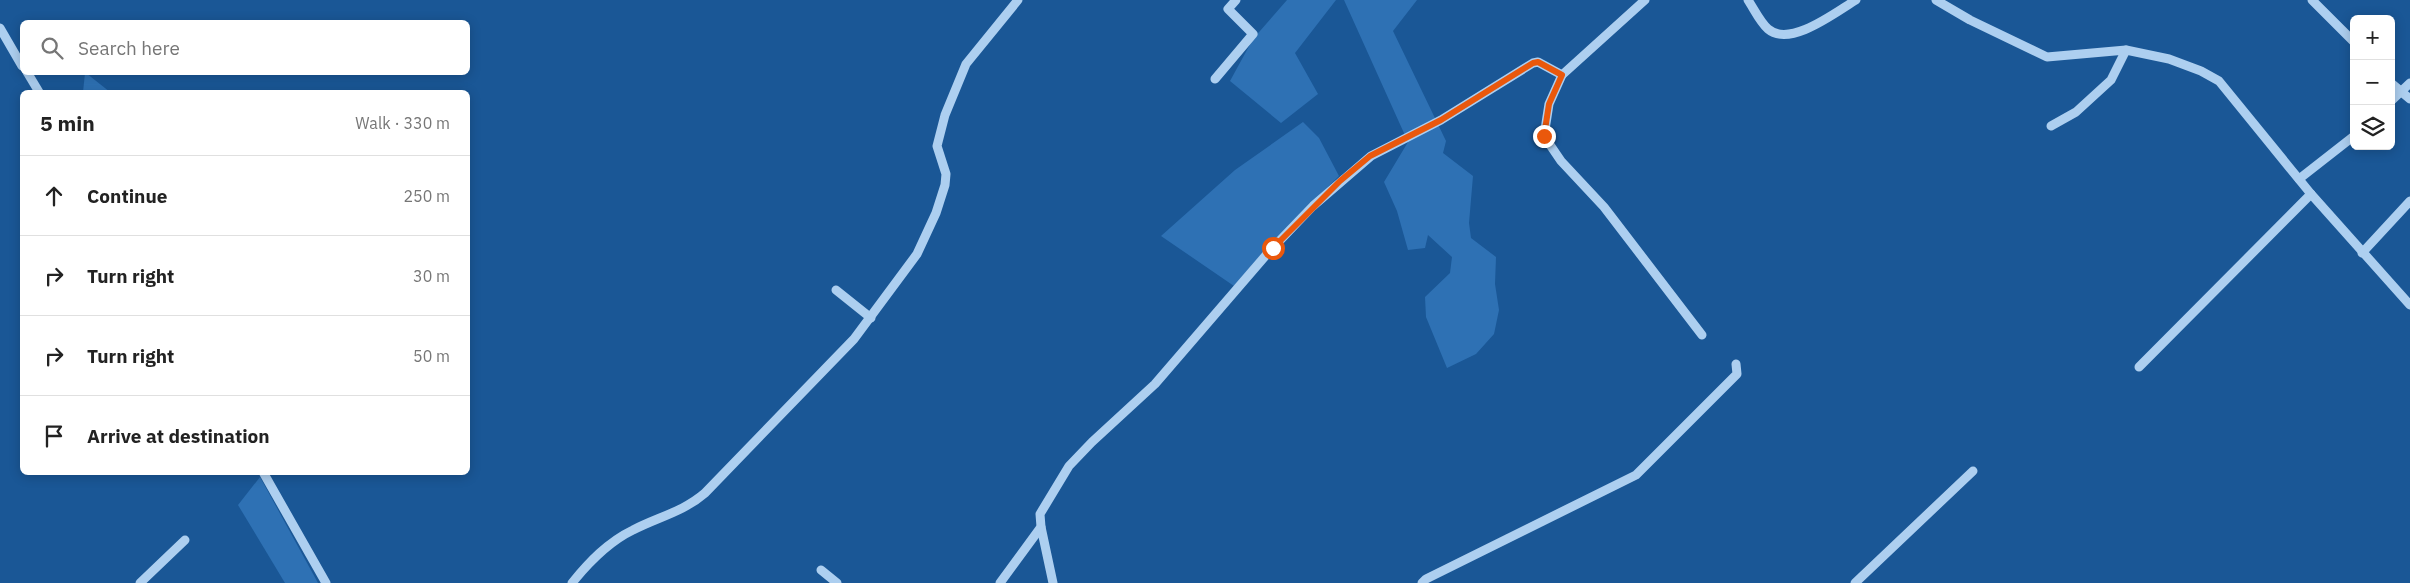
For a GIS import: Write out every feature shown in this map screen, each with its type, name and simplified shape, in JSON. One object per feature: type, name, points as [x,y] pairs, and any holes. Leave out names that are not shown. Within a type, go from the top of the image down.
[{"type":"street","points":[[572,583],[591,561],[617,539],[634,529],[674,514],[692,504],[705,493],[854,339],[871,318],[917,254],[936,213],[945,185],[946,174],[937,146],[945,115],[966,64],[1018,0]]},
{"type":"street","points":[[1215,79],[1253,34],[1228,9],[1236,0]]},
{"type":"street","points":[[1645,0],[1562,75],[1549,104],[1544,136],[1562,161],[1604,207],[1702,335]]},
{"type":"street","points":[[1748,0],[1768,30],[1782,35],[1804,31],[1856,0]]},
{"type":"street","points":[[1936,0],[1970,20],[2047,57],[2126,50],[2169,60],[2201,71],[2219,80],[2311,194],[2410,305]]},
{"type":"street","points":[[2312,0],[2350,38]]},
{"type":"street","points":[[0,28],[20,63]]},
{"type":"street","points":[[2051,126],[2076,112],[2111,80],[2126,50]]},
{"type":"street","points":[[1052,583],[1040,514],[1069,466],[1155,384],[1267,254],[1340,181],[1370,156],[1441,120],[1533,63],[1538,62],[1562,75]]},
{"type":"street","points":[[28,75],[38,90]]},
{"type":"street","points":[[2395,97],[2410,83]]},
{"type":"street","points":[[2395,87],[2410,100]]},
{"type":"street","points":[[2299,178],[2350,139]]},
{"type":"street","points":[[2139,367],[2311,194]]},
{"type":"street","points":[[2362,253],[2410,202]]},
{"type":"street","points":[[836,290],[871,318]]},
{"type":"street","points":[[1422,583],[1426,579],[1636,475],[1737,374],[1736,364]]},
{"type":"street","points":[[1855,583],[1973,471]]},
{"type":"street","points":[[265,475],[326,583]]},
{"type":"street","points":[[1000,583],[1041,527]]},
{"type":"street","points":[[140,583],[185,540]]},
{"type":"street","points":[[821,570],[837,583]]},
{"type":"shaded area","points":[[1287,0],[1336,0],[1295,53],[1318,94],[1281,123],[1230,81],[1253,39]]},
{"type":"shaded area","points":[[1344,0],[1417,0],[1393,31],[1446,141],[1443,153],[1473,176],[1469,223],[1471,238],[1496,257],[1495,284],[1499,310],[1494,334],[1476,354],[1447,368],[1426,317],[1425,297],[1450,273],[1452,257],[1428,235],[1425,248],[1408,250],[1397,211],[1384,182],[1408,142]]},
{"type":"shaded area","points":[[85,75],[89,75],[107,90],[83,90]]},
{"type":"shaded area","points":[[1303,122],[1319,138],[1339,176],[1268,246],[1234,286],[1161,236],[1235,170]]},
{"type":"shaded area","points":[[260,477],[318,583],[285,583],[238,505]]},
{"type":"route","points":[[1273,248],[1313,206],[1370,156],[1441,120],[1533,63],[1538,62],[1562,75],[1549,104],[1544,136]]}]
